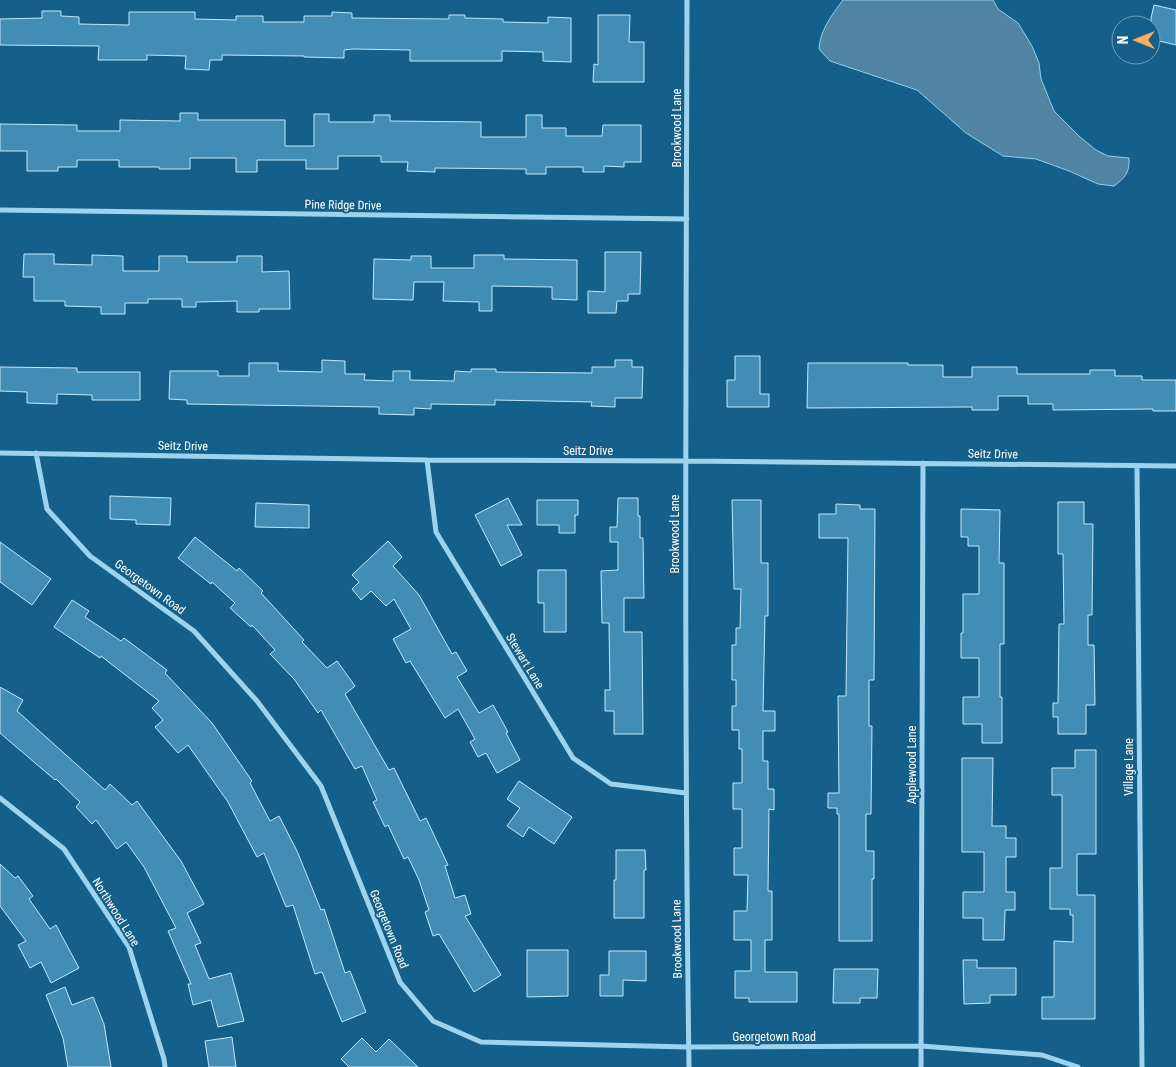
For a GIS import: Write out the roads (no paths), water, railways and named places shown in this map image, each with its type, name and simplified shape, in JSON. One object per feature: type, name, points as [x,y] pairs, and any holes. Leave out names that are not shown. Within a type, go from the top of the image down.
[{"type":"street","name":"Brookwood Lane","points":[[687,0],[685,461],[689,1067]]},
{"type":"street","name":"Pine Ridge Drive","points":[[0,210],[687,219]]},
{"type":"street","name":"Seitz Drive","points":[[0,453],[427,460],[1176,466]]},
{"type":"street","name":"Georgetown Road","points":[[36,453],[48,508],[90,556],[194,631],[257,701],[321,786],[400,982],[433,1021],[481,1042],[688,1047],[920,1046],[1042,1055],[1078,1067]]},
{"type":"street","name":"Stewart Lane","points":[[427,460],[436,532],[573,758],[611,784],[686,793]]},
{"type":"street","name":"Applewood Lane","points":[[921,1067],[923,463]]},
{"type":"street","name":"Village Lane","points":[[1137,466],[1142,1067]]},
{"type":"street","name":"Northwood Lane","points":[[0,798],[64,849],[129,947],[165,1067]]},
{"type":"water","points":[[843,0],[993,0],[998,9],[1018,23],[1032,46],[1039,63],[1041,79],[1054,111],[1096,150],[1108,156],[1129,158],[1129,167],[1126,174],[1114,186],[1098,184],[1036,159],[1003,156],[966,133],[917,90],[830,61],[819,49],[820,42],[827,23]]}]
